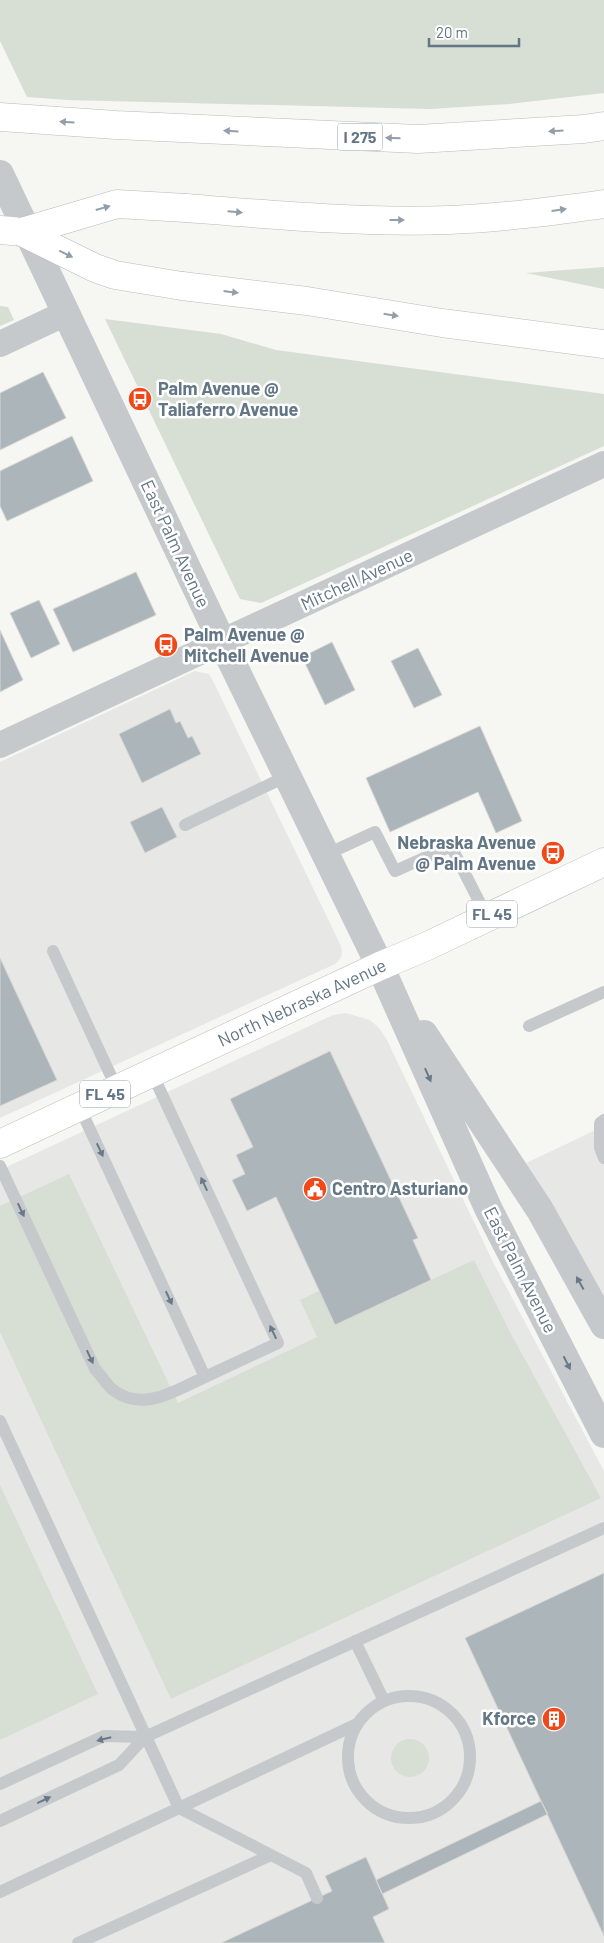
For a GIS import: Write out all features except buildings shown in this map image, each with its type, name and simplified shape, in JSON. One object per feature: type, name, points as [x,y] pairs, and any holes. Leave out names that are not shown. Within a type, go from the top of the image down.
[{"type":"main road","name":"I 275","points":[[0,117],[116,125],[418,139],[584,129],[604,126]]},
{"type":"main road","points":[[11,231],[117,204],[370,220],[449,220],[542,213],[604,204]]},
{"type":"main road","points":[[11,231],[115,275],[182,286],[307,301],[442,323],[604,344]]},
{"type":"main road","name":"North Nebraska Avenue","points":[[0,1144],[380,966],[426,947],[604,862]]},
{"type":"street","name":"East Palm Avenue","points":[[0,174],[222,642],[380,966],[488,1208],[604,1434]]},
{"type":"street","points":[[0,344],[66,314]]},
{"type":"street","name":"Mitchell Avenue","points":[[0,745],[604,464]]},
{"type":"street","name":"East Palm Avenue","points":[[380,966],[540,1210],[604,1325]]},
{"type":"lane","points":[[185,825],[287,776]]},
{"type":"lane","points":[[325,855],[375,832],[395,871],[451,846],[486,917]]},
{"type":"lane","points":[[53,951],[117,1089]]},
{"type":"lane","points":[[529,1026],[604,992]]},
{"type":"lane","points":[[0,1166],[96,1369],[113,1390],[131,1399],[152,1400],[278,1343],[152,1073]]},
{"type":"lane","points":[[79,1106],[206,1377]]},
{"type":"lane","points":[[604,1120],[600,1123],[600,1148],[604,1158]]},
{"type":"lane","points":[[0,1421],[179,1808],[306,1873],[317,1898]]},
{"type":"lane","points":[[0,1821],[119,1765],[145,1737],[604,1528]]},
{"type":"lane","points":[[355,1641],[384,1701]]},
{"type":"lane","points":[[414,1695],[435,1700],[452,1713],[464,1730],[470,1749],[470,1769],[463,1787],[451,1802],[434,1813],[415,1819],[396,1817],[378,1810],[362,1798],[352,1781],[347,1760],[350,1739],[357,1724],[374,1706],[393,1697],[414,1695]]},
{"type":"lane","points":[[0,1892],[357,1724]]},
{"type":"lane","points":[[0,1784],[104,1736],[145,1737]]},
{"type":"lane","points":[[78,1943],[271,1855]]},
{"type":"shaded area","points":[[0,0],[604,0],[604,93],[509,104],[430,109],[68,100],[27,97],[0,41]]},
{"type":"shaded area","points":[[604,267],[604,289],[526,273]]},
{"type":"shaded area","points":[[0,306],[8,307],[14,320],[0,326]]},
{"type":"shaded area","points":[[105,319],[221,334],[276,350],[604,394],[604,446],[261,603],[240,599]]},
{"type":"shaded area","points":[[195,671],[209,674],[214,683],[341,946],[342,954],[340,959],[335,964],[0,1118],[0,762]]},
{"type":"shaded area","points":[[346,1013],[370,1020],[386,1038],[494,1264],[604,1471],[604,1943],[0,1943],[0,1170],[333,1015]]},
{"type":"shaded area","points":[[604,1126],[604,1316],[520,1166]]},
{"type":"shaded area","points":[[69,1174],[178,1403],[317,1337],[300,1300],[319,1291],[335,1325],[474,1260],[511,1334],[601,1498],[171,1699],[0,1332],[0,1206]]},
{"type":"shaded area","points":[[0,1485],[98,1694],[0,1740]]},
{"type":"shaded area","points":[[410,1739],[423,1745],[429,1758],[423,1771],[410,1777],[397,1771],[391,1758],[397,1745]]},
{"type":"place","name":"Palm Avenue @ Taliaferro Avenue","points":[[140,399]]},
{"type":"place","name":"Palm Avenue @ Mitchell Avenue","points":[[166,645]]},
{"type":"place","name":"Nebraska Avenue @ Palm Avenue","points":[[553,853]]},
{"type":"place","name":"Centro Asturiano","points":[[315,1189]]},
{"type":"place","name":"Kforce","points":[[554,1719]]}]
